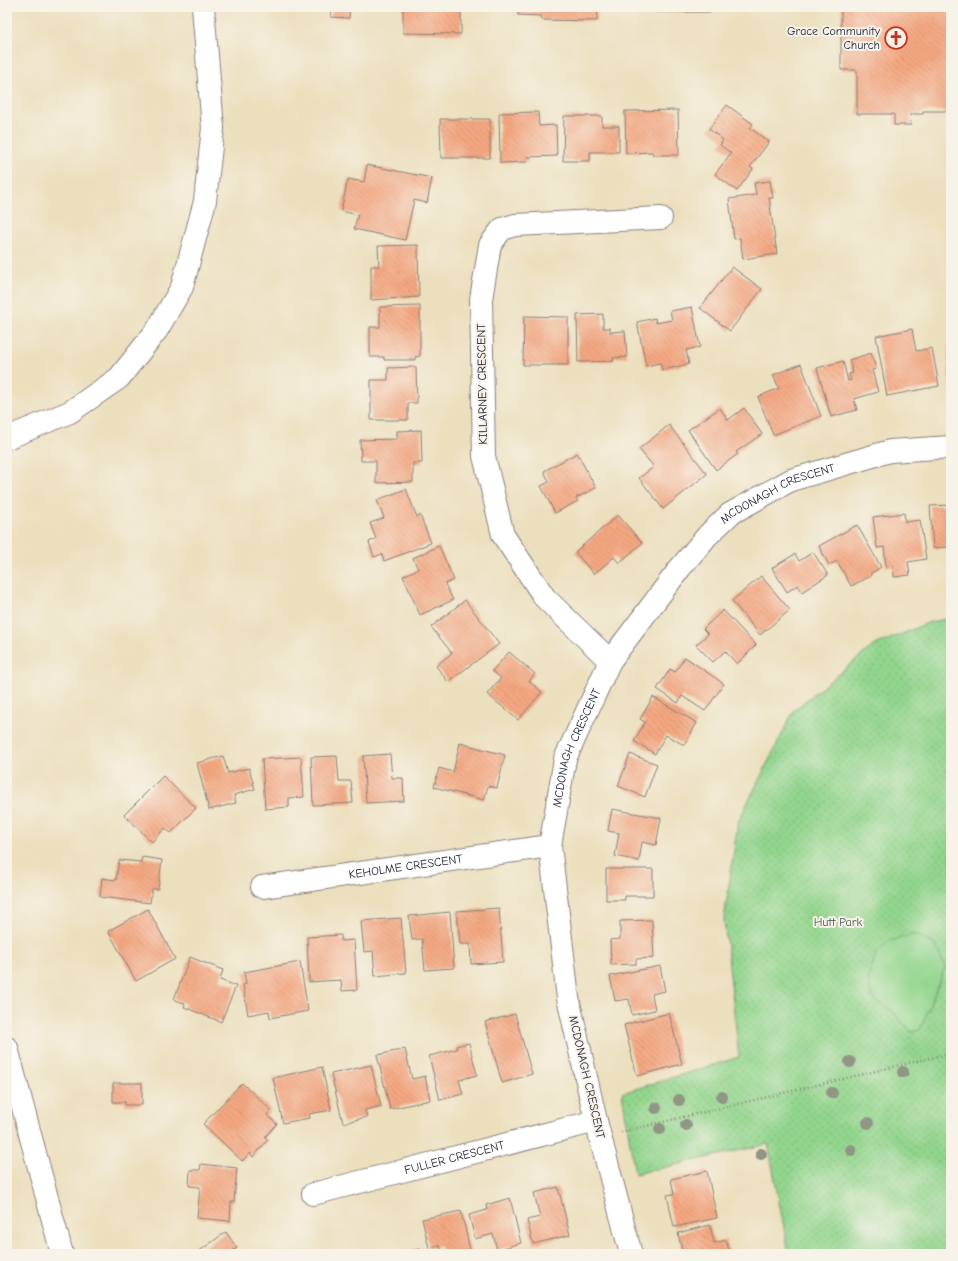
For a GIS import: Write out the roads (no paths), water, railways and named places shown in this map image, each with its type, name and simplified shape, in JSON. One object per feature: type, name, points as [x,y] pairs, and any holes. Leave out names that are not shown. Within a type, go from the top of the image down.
[{"type":"main road","points":[[7,438],[70,412],[118,378],[157,330],[182,287],[205,201],[213,128],[203,7]]},
{"type":"main road","name":"KILLARNEY CRESCENT","points":[[610,661],[545,598],[503,535],[484,456],[481,299],[490,245],[502,230],[515,225],[661,218]]},
{"type":"main road","name":"MCDONAGH CRESCENT","points":[[631,1254],[596,1121],[568,998],[550,846],[565,759],[610,661],[680,568],[708,535],[730,514],[791,480],[890,451],[951,447]]},
{"type":"main road","name":"KEHOLME CRESCENT","points":[[262,887],[550,846]]},
{"type":"main road","points":[[7,1048],[62,1254]]},
{"type":"main road","name":"FULLER CRESCENT","points":[[313,1194],[596,1121]]},
{"type":"place","name":"Grace Community Church","points":[[896,38]]},
{"type":"park label","name":"Hutt Park","points":[[838,922]]}]
